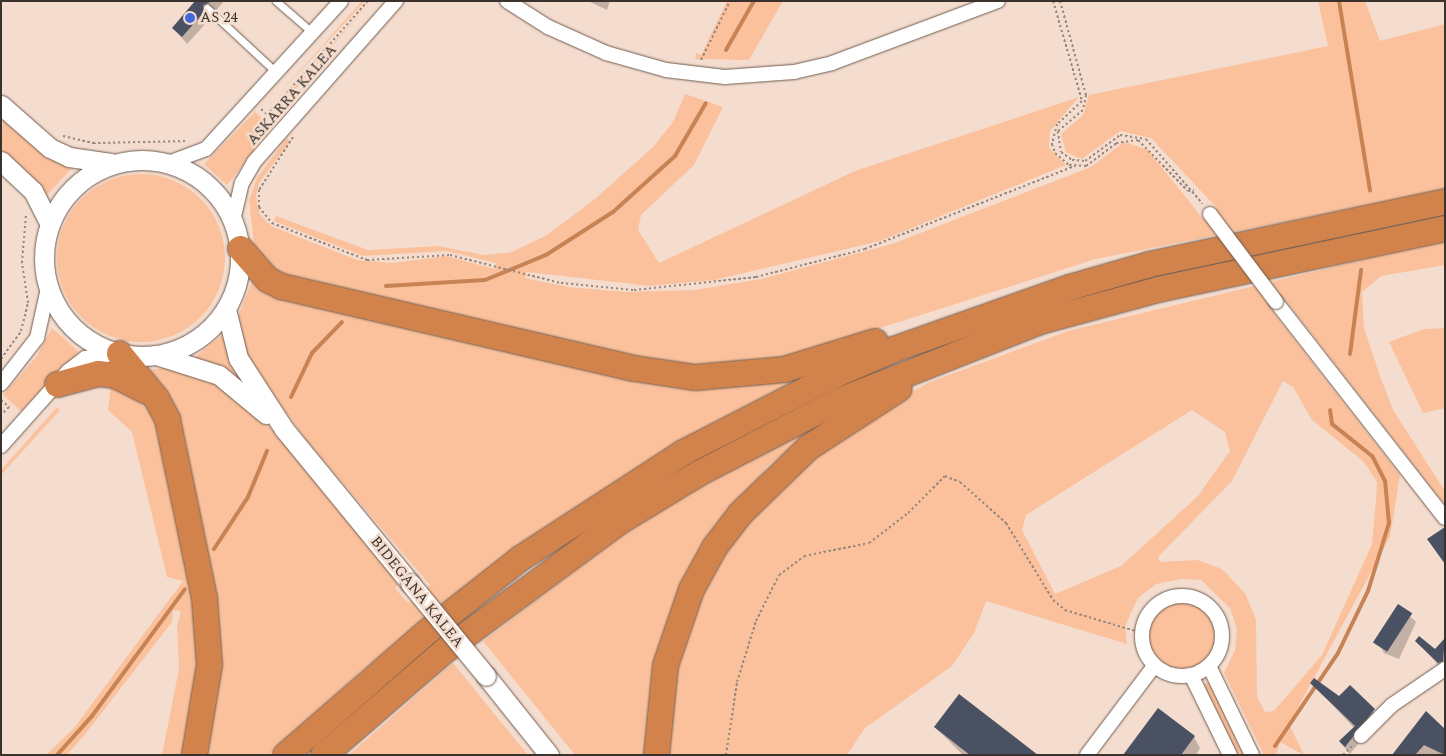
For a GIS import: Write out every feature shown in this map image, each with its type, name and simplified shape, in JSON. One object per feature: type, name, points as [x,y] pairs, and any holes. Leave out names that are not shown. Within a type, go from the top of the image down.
[{"type":"highway","points":[[285,755],[426,632],[520,558],[683,452],[893,349],[1069,286],[1149,264],[1445,201]]},
{"type":"highway","points":[[323,755],[446,649],[540,576],[698,473],[839,400],[1040,321],[1158,289],[1445,228]]},
{"type":"highway","points":[[240,248],[267,280],[281,286],[634,368],[695,377],[784,369],[1004,298],[1069,286]]},
{"type":"highway","points":[[656,755],[665,665],[678,622],[714,547],[740,513],[787,465],[844,420],[901,388],[1040,321]]},
{"type":"highway","points":[[119,353],[156,398],[175,451],[205,607],[209,664],[194,755]]},
{"type":"highway","points":[[58,384],[98,373],[115,375],[156,398]]},
{"type":"street","name":"ASKARRA KALEA","points":[[168,162],[206,149],[341,1]]},
{"type":"street","name":"ASKARRA KALEA","points":[[233,221],[242,183],[254,162],[396,1]]},
{"type":"street","points":[[507,1],[548,27],[606,53],[666,70],[725,77],[794,72],[832,63],[998,1]]},
{"type":"street","points":[[1,106],[50,148],[69,156],[112,163]]},
{"type":"street","points":[[1,384],[37,338],[48,288],[43,255],[49,223],[73,186],[112,163],[130,159],[168,162],[208,184],[233,221],[240,248],[236,283],[226,309],[203,335],[156,355],[119,353],[85,358],[58,384],[1,446]]},
{"type":"street","points":[[1,161],[33,191],[49,223]]},
{"type":"street","points":[[1210,214],[1276,302],[1445,518]]},
{"type":"street","points":[[48,288],[75,330],[119,353]]},
{"type":"street","name":"BIDEGANA KALEA","points":[[226,309],[238,358],[284,429],[549,755]]},
{"type":"street","name":"BIDEGANA KALEA","points":[[156,355],[219,375],[284,429]]},
{"type":"street","points":[[1189,596],[1201,600],[1219,618],[1222,644],[1209,666],[1191,675],[1172,675],[1154,666],[1146,655],[1142,633],[1146,618],[1163,600],[1189,596]]},
{"type":"street","points":[[1087,755],[1154,666]]},
{"type":"street","points":[[1209,666],[1252,755]]},
{"type":"street","points":[[1361,736],[1392,705],[1445,669]]},
{"type":"street","points":[[1191,675],[1230,755]]},
{"type":"lane","points":[[276,1],[313,33]]},
{"type":"lane","points":[[208,8],[277,72]]},
{"type":"path","points":[[267,115],[368,1]]},
{"type":"path","points":[[701,63],[730,1]]},
{"type":"path","points":[[1053,1],[1082,101],[1057,124],[1052,144],[1060,159],[1075,166]]},
{"type":"path","points":[[1060,1],[1086,95],[1083,110],[1058,131],[1061,152],[1072,160],[1085,161],[1113,138],[1137,136],[1152,143],[1194,190],[1210,214]]},
{"type":"path","points":[[496,266],[526,275],[634,290],[756,276],[911,234],[1075,166],[1094,163],[1110,146],[1131,139],[1147,146],[1188,191],[1194,190]]},
{"type":"path","points":[[1,359],[21,331],[28,303],[22,263],[26,208]]},
{"type":"path","points":[[1,400],[9,407],[1,415]]},
{"type":"path","points":[[726,755],[737,682],[756,621],[779,575],[804,556],[869,543],[945,476],[960,482],[1006,523],[1054,600],[1066,610],[1142,633]]},
{"type":"shaded area","points":[[362,1],[365,1],[274,100]]},
{"type":"shaded area","points":[[727,1],[783,1],[749,60],[695,59],[696,53],[701,55]]},
{"type":"shaded area","points":[[1318,1],[1365,1],[1380,41],[1445,24],[1445,190],[1096,259],[777,361],[695,367],[643,362],[277,275],[257,256],[254,244],[249,200],[257,178],[287,138],[290,141],[259,183],[256,197],[260,215],[273,227],[357,260],[392,263],[446,256],[495,269],[496,263],[447,251],[363,256],[274,221],[276,216],[368,250],[438,246],[484,255],[512,252],[547,235],[595,199],[654,146],[673,122],[685,94],[723,107],[694,165],[641,215],[638,230],[659,263],[855,171],[1079,97],[1050,131],[1049,148],[1066,165],[880,241],[714,280],[650,286],[527,272],[525,278],[568,287],[626,292],[695,290],[761,279],[892,244],[1091,167],[1124,142],[1148,150],[1203,219],[1217,208],[1151,138],[1120,131],[1082,159],[1066,152],[1061,134],[1083,115],[1089,95],[1328,46]]},
{"type":"shaded area","points":[[370,2],[281,106],[279,105]]},
{"type":"shaded area","points":[[255,112],[273,127],[227,185],[204,164]]},
{"type":"shaded area","points":[[3,117],[47,156],[71,169],[47,195],[1,149]]},
{"type":"shaded area","points":[[141,174],[165,178],[181,184],[206,205],[215,218],[221,234],[225,258],[221,282],[215,298],[194,323],[181,332],[165,338],[141,342],[117,338],[101,332],[76,311],[67,298],[61,282],[57,258],[61,234],[67,218],[88,193],[101,184],[117,178]]},
{"type":"shaded area","points":[[1445,240],[1445,265],[1381,276],[1362,292],[1364,328],[1393,410],[1445,491],[1445,505],[1283,297],[1269,307],[1400,475],[1390,537],[1289,724],[1304,755],[1280,742],[1276,755],[1264,755],[1224,673],[1235,650],[1237,629],[1230,608],[1201,580],[1182,579],[1156,584],[1138,598],[1125,626],[1127,644],[986,601],[974,633],[952,666],[865,728],[847,755],[664,755],[665,716],[690,611],[734,534],[789,473],[873,413],[930,382],[1068,331]],"holes":[[[1283,381],[1293,387],[1312,420],[1364,462],[1377,482],[1372,544],[1322,655],[1274,711],[1265,712],[1257,697],[1256,620],[1245,593],[1222,569],[1198,560],[1160,562],[1158,557],[1232,481]],[[1192,410],[1225,432],[1230,451],[1198,496],[1121,566],[1055,594],[1022,530],[1026,515]]]},
{"type":"shaded area","points":[[253,279],[646,375],[822,366],[706,427],[537,532],[361,671],[269,755],[202,755],[214,688],[147,370],[172,367],[211,378],[276,432],[399,584],[395,588],[408,603],[430,585],[306,440],[241,350],[237,319]]},
{"type":"shaded area","points":[[52,328],[79,352],[21,411],[3,395],[36,357]]},
{"type":"shaded area","points":[[1445,328],[1445,408],[1423,413],[1389,342],[1424,329]]},
{"type":"shaded area","points":[[222,335],[227,351],[250,388],[195,357]]},
{"type":"shaded area","points":[[111,384],[146,406],[158,421],[194,580],[201,674],[186,755],[162,755],[179,669],[177,626],[181,611],[173,610],[172,622],[67,755],[46,755],[74,728],[183,581],[167,577],[132,432],[108,410]]},
{"type":"shaded area","points":[[57,407],[60,410],[1,475],[1,470]]},
{"type":"shaded area","points":[[833,414],[768,466],[714,535],[647,755],[575,755],[483,641],[646,517]]},
{"type":"shaded area","points":[[1182,598],[1202,604],[1212,614],[1218,634],[1212,654],[1202,664],[1182,670],[1162,664],[1152,654],[1146,634],[1152,614],[1162,604]]},
{"type":"shaded area","points":[[453,663],[528,755],[349,755]]},
{"type":"shaded area","points":[[1210,681],[1247,755],[1235,755],[1202,686]]},
{"type":"building","name":"AS 24","points":[[195,1],[213,1],[203,5],[204,12],[182,37],[172,28]]},
{"type":"building","points":[[1445,527],[1445,564],[1427,539]]},
{"type":"building","points":[[1398,604],[1412,613],[1387,652],[1373,643]]},
{"type":"building","points":[[1419,636],[1435,649],[1445,638],[1443,661],[1438,663],[1415,641]]},
{"type":"building","points":[[1314,678],[1339,696],[1350,685],[1375,709],[1345,747],[1339,741],[1355,726],[1310,683]]},
{"type":"building","points":[[959,694],[1038,755],[970,755],[934,727]]},
{"type":"building","points":[[1158,708],[1195,736],[1181,755],[1123,755]]},
{"type":"building","points":[[1426,711],[1445,729],[1445,755],[1424,745],[1415,755],[1392,755]]},
{"type":"waterway","points":[[726,50],[754,1]]},
{"type":"waterway","points":[[1339,1],[1370,190]]},
{"type":"waterway","points":[[386,286],[485,280],[546,255],[613,212],[675,156],[706,103]]},
{"type":"waterway","points":[[1350,354],[1361,270]]},
{"type":"waterway","points":[[291,397],[312,353],[342,322]]},
{"type":"waterway","points":[[1275,746],[1338,653],[1368,591],[1389,523],[1385,481],[1372,456],[1332,424],[1330,410]]},
{"type":"waterway","points":[[214,549],[248,497],[267,451]]},
{"type":"waterway","points":[[57,755],[92,716],[185,589]]},
{"type":"place","name":"AS 24","points":[[190,18]]}]
